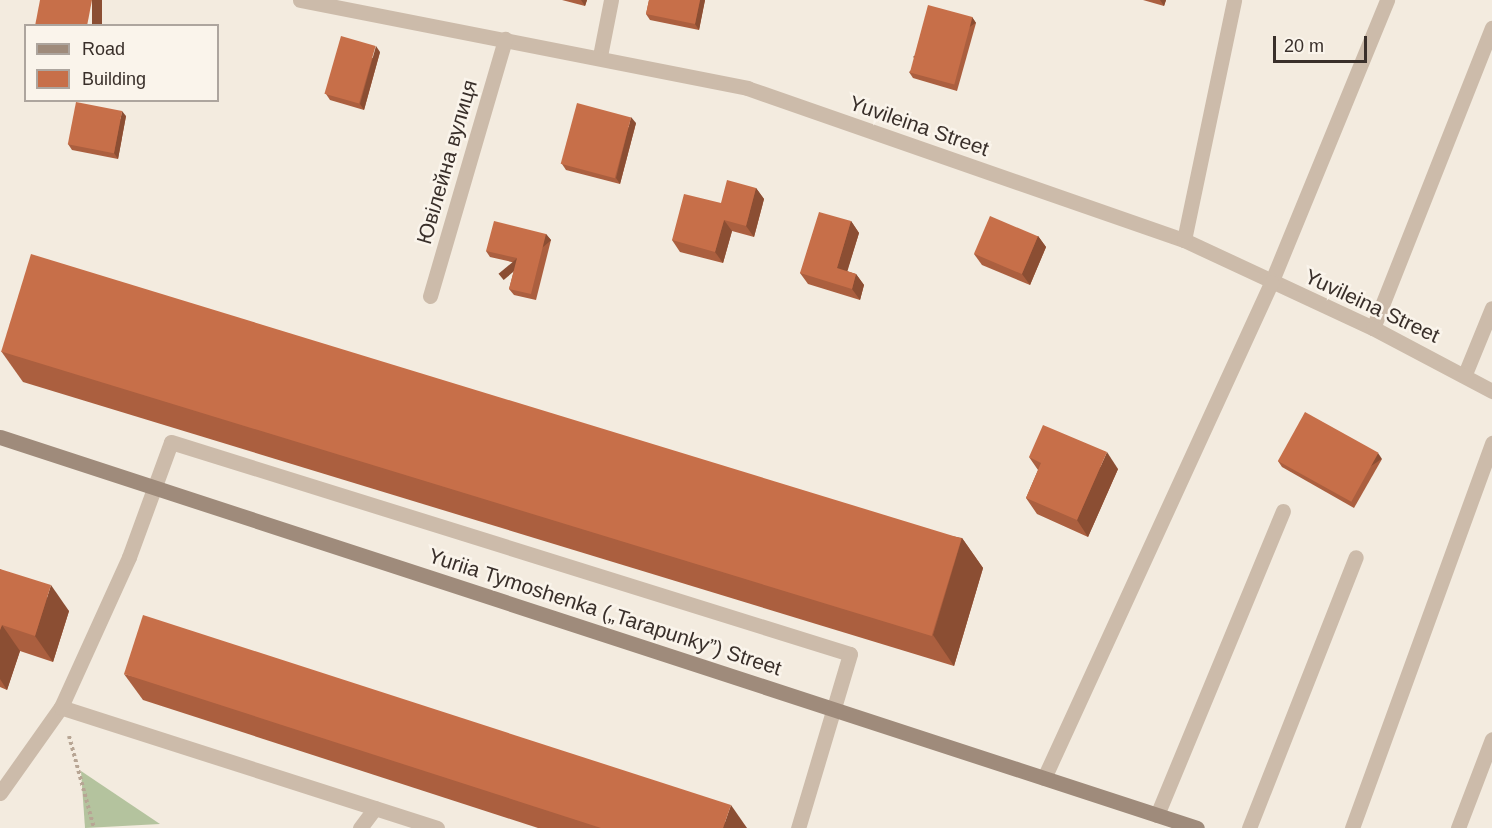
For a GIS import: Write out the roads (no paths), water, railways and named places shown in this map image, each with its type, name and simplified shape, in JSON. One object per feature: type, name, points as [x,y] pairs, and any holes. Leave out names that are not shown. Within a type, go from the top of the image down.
[{"type":"street","name":"Yuvileina Street","points":[[300,0],[600,56],[747,88],[1184,240],[1271,283],[1373,328],[1465,374],[1492,391]]},
{"type":"street","points":[[600,56],[611,0]]},
{"type":"street","points":[[1184,240],[1234,0]]},
{"type":"street","points":[[1044,778],[1271,283],[1387,0]]},
{"type":"street","points":[[1373,328],[1492,28]]},
{"type":"street","name":"Ювілейна вулиця","points":[[430,296],[505,39]]},
{"type":"street","points":[[1465,374],[1492,308]]},
{"type":"street","name":"Yuriia Tymoshenka („Tarapunky”) Street","points":[[0,437],[1197,828]]},
{"type":"street","points":[[0,793],[62,707],[171,442],[850,654],[798,828]]},
{"type":"street","points":[[1352,828],[1492,444]]},
{"type":"street","points":[[1157,815],[1283,511]]},
{"type":"street","points":[[1250,828],[1356,557]]},
{"type":"street","points":[[62,707],[437,828]]},
{"type":"street","points":[[1458,828],[1492,739]]},
{"type":"street","points":[[360,828],[375,808]]}]
